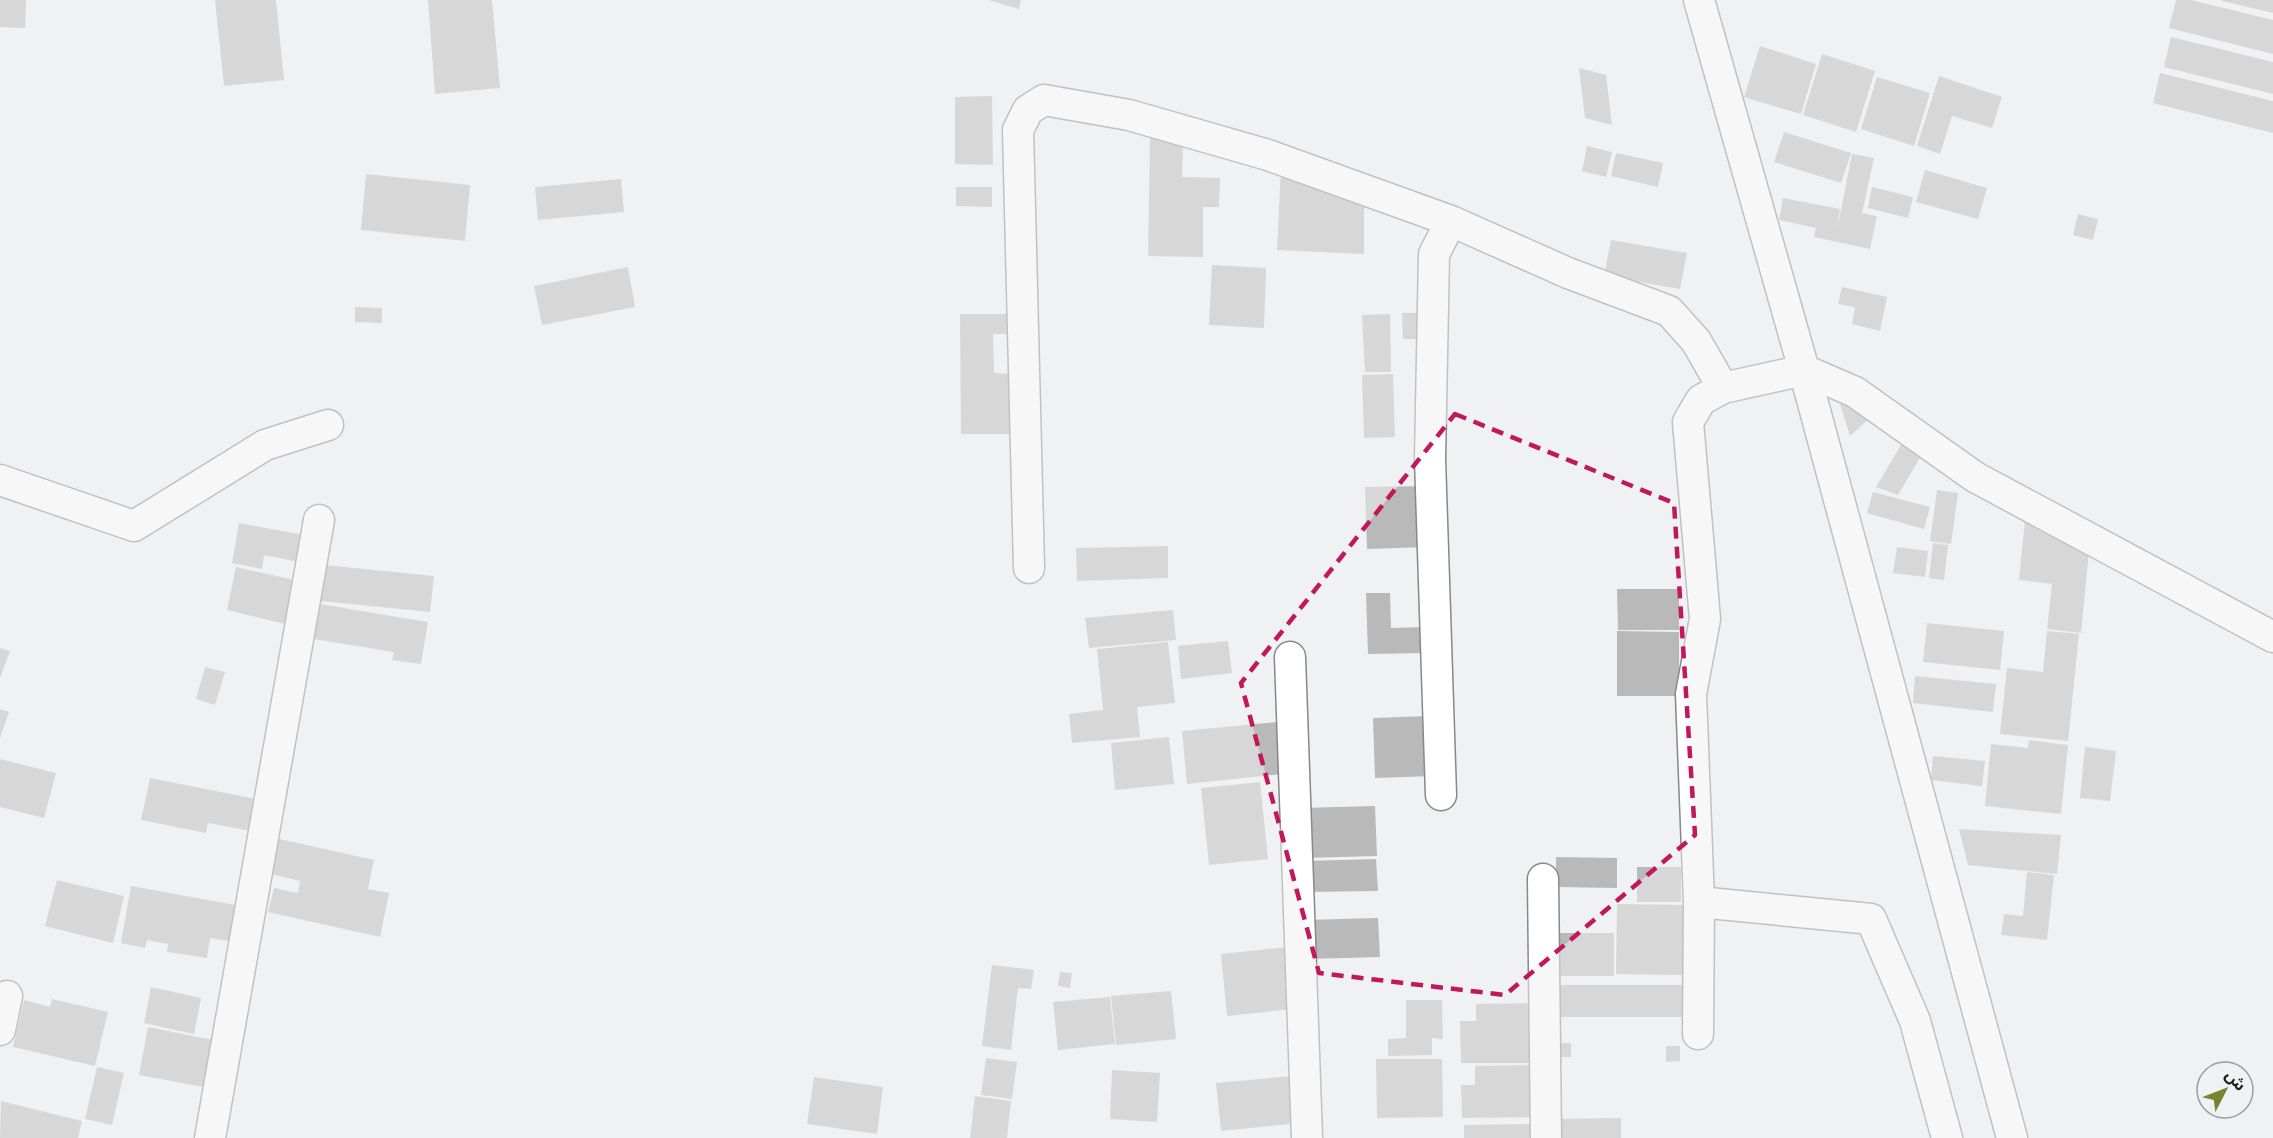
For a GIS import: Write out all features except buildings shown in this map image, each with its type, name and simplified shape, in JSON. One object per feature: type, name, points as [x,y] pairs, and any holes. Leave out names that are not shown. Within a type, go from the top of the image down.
[{"type":"street","points":[[1699,0],[1803,370],[2012,1138]]},
{"type":"street","points":[[1029,568],[1018,130],[1028,110],[1044,100],[1129,115],[1268,155],[1451,221],[1568,273],[1669,311],[1696,341],[1723,388]]},
{"type":"street","points":[[1441,795],[1430,459],[1434,255],[1451,221]]},
{"type":"street","points":[[1698,1034],[1699,902],[1691,694],[1705,618],[1688,422],[1701,400],[1723,388],[1803,370],[1855,392],[1975,477],[2273,637]]},
{"type":"street","points":[[0,480],[134,526],[265,445],[328,425]]},
{"type":"street","points":[[210,1138],[319,520]]},
{"type":"street","points":[[1290,657],[1307,1138]]},
{"type":"street","points":[[1544,879],[1546,1138]]},
{"type":"street","points":[[1699,902],[1871,919],[1915,1022],[1947,1138]]},
{"type":"street","points":[[0,1030],[8,996]]},
{"type":"highlighted area","points":[[1455,414],[1674,503],[1695,835],[1505,995],[1319,973],[1241,683]]}]
